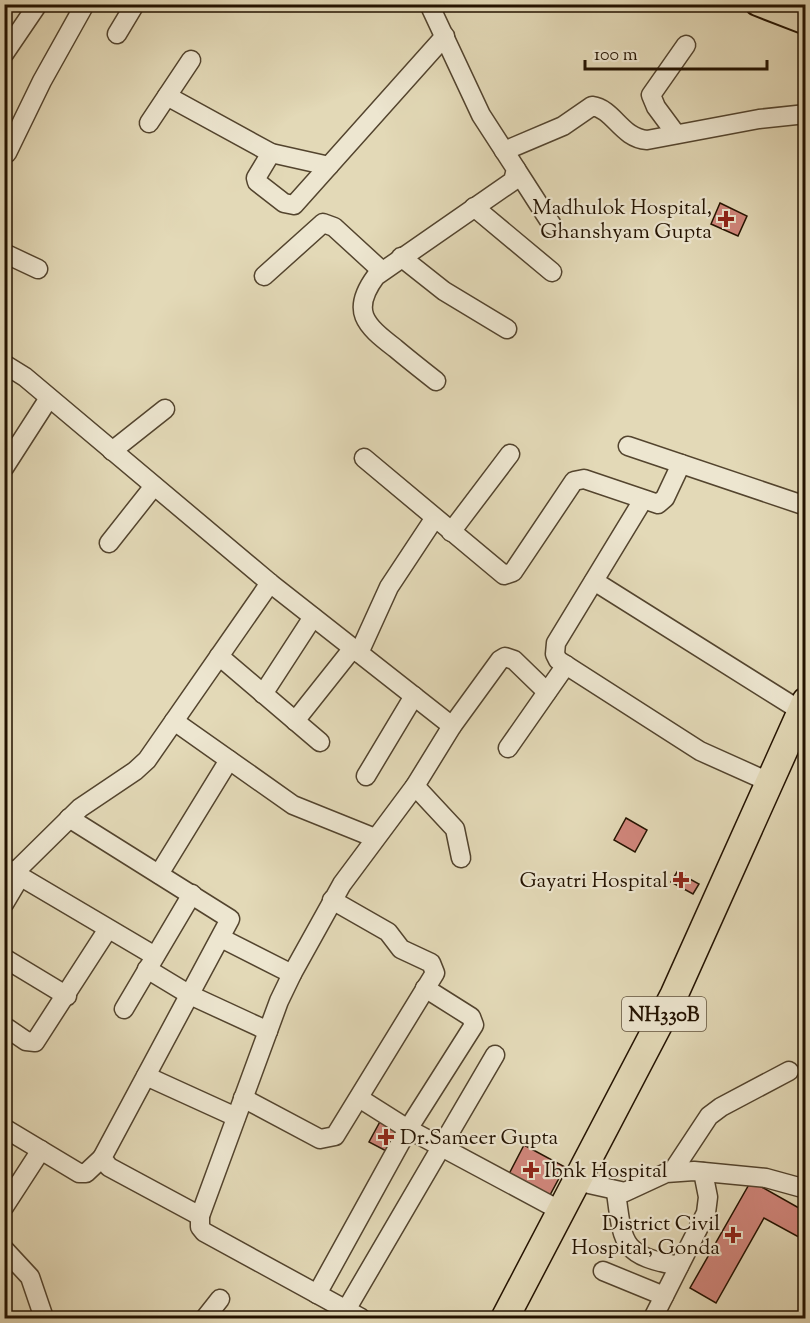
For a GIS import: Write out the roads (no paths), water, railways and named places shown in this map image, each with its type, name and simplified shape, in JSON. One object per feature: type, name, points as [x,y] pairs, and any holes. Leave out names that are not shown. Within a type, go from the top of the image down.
[{"type":"highway","name":"NH330B","points":[[506,1318],[674,995],[770,782],[804,714]]},
{"type":"highway","name":"NH330B","points":[[520,1318],[688,984],[804,714]]},
{"type":"main road","points":[[757,4],[806,23]]},
{"type":"street","points":[[4,54],[38,4]]},
{"type":"street","points":[[7,153],[85,4]]},
{"type":"street","points":[[117,34],[135,4]]},
{"type":"street","points":[[429,4],[481,115],[552,225]]},
{"type":"street","points":[[271,153],[256,178],[256,182],[292,206],[297,204],[445,36]]},
{"type":"street","points":[[676,134],[654,104],[651,95],[686,45]]},
{"type":"street","points":[[149,123],[191,60]]},
{"type":"street","points":[[166,96],[271,153],[329,166]]},
{"type":"street","points":[[504,151],[563,126],[592,106],[600,108],[635,139],[647,140],[759,119],[806,114]]},
{"type":"street","points":[[436,381],[372,330],[367,324],[362,306],[364,296],[368,286],[382,271],[513,181],[516,169]]},
{"type":"street","points":[[474,207],[552,272]]},
{"type":"street","points":[[264,276],[323,223],[334,226],[382,271]]},
{"type":"street","points":[[4,253],[38,269]]},
{"type":"street","points":[[401,258],[444,291],[507,329]]},
{"type":"street","points":[[4,364],[49,398],[270,583],[452,726]]},
{"type":"street","points":[[4,468],[49,398]]},
{"type":"street","points":[[112,451],[165,409]]},
{"type":"street","points":[[628,446],[806,506]]},
{"type":"street","points":[[451,532],[510,454]]},
{"type":"street","points":[[364,458],[498,571],[508,575],[513,572],[574,481],[579,478],[653,504],[662,501],[681,464]]},
{"type":"street","points":[[109,543],[154,486]]},
{"type":"street","points":[[643,500],[556,644],[555,654],[566,664],[707,754],[770,782]]},
{"type":"street","points":[[295,721],[356,651],[389,587],[434,519]]},
{"type":"street","points":[[594,581],[804,714]]},
{"type":"street","points":[[4,904],[13,873],[69,818],[147,760],[270,583]]},
{"type":"street","points":[[263,694],[313,617]]},
{"type":"street","points":[[219,656],[320,742]]},
{"type":"street","points":[[495,1055],[441,1147],[354,1314],[204,1232],[200,1227],[200,1216],[268,1031],[292,974],[332,900],[415,786],[452,726],[505,657],[514,660],[547,692]]},
{"type":"street","points":[[508,748],[566,664]]},
{"type":"street","points":[[366,776],[414,696]]},
{"type":"street","points":[[174,721],[293,805],[375,838]]},
{"type":"street","points":[[159,874],[229,760]]},
{"type":"street","points":[[415,786],[455,829],[461,858]]},
{"type":"street","points":[[4,1128],[83,1174],[102,1158],[230,919],[69,818]]},
{"type":"street","points":[[13,873],[108,929],[190,995],[268,1031]]},
{"type":"street","points":[[124,1009],[192,894]]},
{"type":"street","points":[[243,1098],[326,1140],[335,1137],[435,973],[431,963],[401,949],[388,932],[332,900]]},
{"type":"street","points":[[4,1026],[26,1041],[35,1042],[67,996],[108,929]]},
{"type":"street","points":[[221,939],[292,974]]},
{"type":"street","points":[[4,958],[67,996]]},
{"type":"street","points":[[317,1294],[408,1129],[474,1025],[471,1017],[425,988]]},
{"type":"street","points":[[672,1172],[709,1116],[721,1107],[789,1071]]},
{"type":"street","points":[[146,1076],[236,1117]]},
{"type":"street","points":[[359,1098],[408,1129],[561,1211]]},
{"type":"street","points":[[4,1207],[12,1179],[41,1150]]},
{"type":"street","points":[[102,1158],[108,1167],[200,1216]]},
{"type":"street","points":[[589,1184],[625,1191],[672,1172],[703,1172],[766,1178],[806,1189]]},
{"type":"street","points":[[653,1318],[706,1213],[708,1197],[703,1172]]},
{"type":"street","points":[[616,1191],[621,1231],[628,1246],[637,1255],[652,1261],[679,1266]]},
{"type":"street","points":[[4,1249],[30,1277],[44,1318]]},
{"type":"street","points":[[603,1271],[664,1296]]},
{"type":"street","points":[[205,1318],[220,1299]]},
{"type":"place","name":"Madhulok Hospital, Ghanshyam Gupta","points":[[726,219]]},
{"type":"place","name":"Gayatri Hospital","points":[[681,880]]},
{"type":"place","name":"Dr.Sameer Gupta","points":[[386,1137]]},
{"type":"place","name":"Ibnk Hospital","points":[[531,1170]]},
{"type":"place","name":"District Civil Hospital, Gonda","points":[[733,1235]]}]
